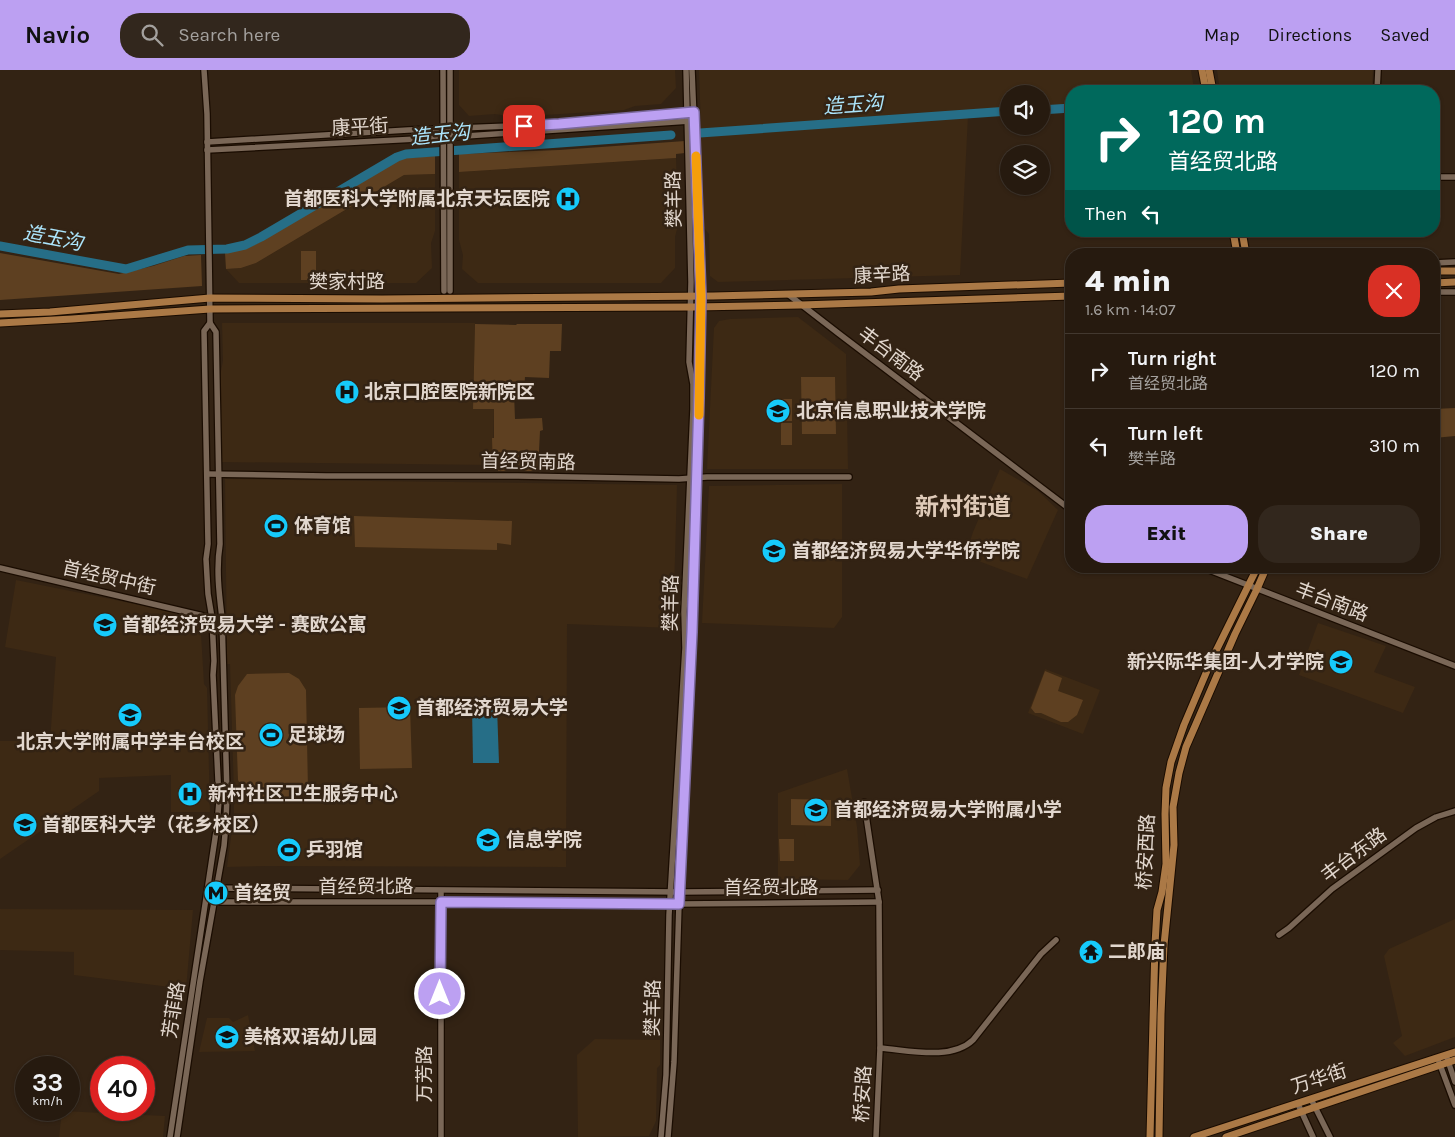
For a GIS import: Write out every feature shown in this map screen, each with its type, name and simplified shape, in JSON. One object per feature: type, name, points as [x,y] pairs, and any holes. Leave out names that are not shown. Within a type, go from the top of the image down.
[{"type":"main road","points":[[1202,70],[1205,85]]},
{"type":"main road","points":[[1209,70],[1213,85]]},
{"type":"main road","points":[[1440,271],[1455,271]]},
{"type":"main road","points":[[1440,283],[1455,282]]},
{"type":"main road","name":"康辛路","points":[[695,296],[789,295],[1065,283]]},
{"type":"main road","points":[[402,298],[412,291]]},
{"type":"main road","name":"樊家村路","points":[[0,314],[50,312],[210,298],[695,296]]},
{"type":"main road","name":"康辛路","points":[[695,307],[1065,296]]},
{"type":"main road","name":"樊家村路","points":[[0,323],[210,309],[695,307]]},
{"type":"main road","name":"桥安西路","points":[[1150,1137],[1155,944],[1158,910],[1166,864],[1166,788],[1171,762],[1184,725],[1212,659],[1255,573]]},
{"type":"main road","name":"桥安西路","points":[[1159,1137],[1164,945],[1174,845],[1173,807],[1175,793],[1186,747],[1264,573]]},
{"type":"main road","name":"万华街","points":[[1229,1136],[1315,1108],[1445,1060],[1455,1052]]},
{"type":"main road","name":"万华街","points":[[1194,1137],[1312,1099],[1445,1060]]},
{"type":"street","points":[[204,70],[207,114],[210,323]]},
{"type":"street","points":[[443,70],[443,158],[447,276]]},
{"type":"street","points":[[447,291],[450,70]]},
{"type":"street","name":"樊羊路","points":[[686,70],[691,112]]},
{"type":"street","name":"樊羊路","points":[[661,1137],[666,1076],[670,903],[685,648],[684,612],[693,404],[690,362],[695,307],[691,121],[692,70]]},
{"type":"street","points":[[1377,85],[1378,70]]},
{"type":"street","name":"康平街","points":[[206,142],[450,128],[559,124],[691,112]]},
{"type":"street","name":"康平街","points":[[207,150],[691,121]]},
{"type":"street","name":"樊羊路","points":[[668,1137],[674,1062],[697,478],[691,121]]},
{"type":"street","points":[[1440,176],[1455,177]]},
{"type":"street","points":[[1440,263],[1455,262]]},
{"type":"street","points":[[1440,292],[1455,292]]},
{"type":"street","name":"丰台南路","points":[[789,295],[1065,505]]},
{"type":"street","name":"芳菲路","points":[[170,1137],[215,844],[219,801],[212,618],[208,594],[206,559],[208,544],[204,331],[210,323],[216,332],[220,544],[218,559],[219,594],[223,626],[227,794],[224,844],[200,981],[177,1137]]},
{"type":"street","name":"首经贸南路","points":[[207,474],[518,476],[680,480],[690,478],[849,477]]},
{"type":"street","name":"首经贸中街","points":[[0,568],[212,618]]},
{"type":"street","name":"丰台南路","points":[[1216,573],[1455,666]]},
{"type":"street","points":[[864,802],[879,902],[880,1048]]},
{"type":"street","name":"丰台东路","points":[[1279,935],[1332,889],[1416,828],[1436,817],[1455,811]]},
{"type":"street","points":[[215,844],[219,846],[224,844]]},
{"type":"street","name":"首经贸北路","points":[[208,888],[671,892],[878,890]]},
{"type":"street","name":"万芳路","points":[[440,1137],[441,891]]},
{"type":"street","name":"首经贸北路","points":[[205,902],[679,904],[879,902]]},
{"type":"street","name":"桥安路","points":[[876,1137],[880,1048],[944,1053],[967,1046],[1040,954],[1056,940]]},
{"type":"street","points":[[1445,1060],[1455,1082]]},
{"type":"street","points":[[1445,1060],[1455,1105]]},
{"type":"street","points":[[1312,1099],[1330,1137]]},
{"type":"street","points":[[1298,1104],[1313,1137]]},
{"type":"shaded area","points":[[459,70],[675,70],[676,88],[661,104],[635,106],[624,110],[513,117],[495,114],[469,116],[459,105]]},
{"type":"shaded area","points":[[699,70],[1191,70],[1193,85],[1065,85],[1065,106],[1050,107],[1050,85],[1000,85],[1000,111],[701,130]]},
{"type":"shaded area","points":[[1217,70],[1373,70],[1372,85],[1219,85]]},
{"type":"shaded area","points":[[968,116],[960,275],[718,282],[710,276],[709,234],[704,228],[700,134]]},
{"type":"shaded area","points":[[685,141],[685,153],[676,154],[676,158],[459,172],[459,154],[559,150]]},
{"type":"shaded area","points":[[435,156],[435,174],[404,175],[256,263],[241,268],[226,269],[225,253],[247,248],[258,243],[398,160]]},
{"type":"shaded area","name":"首都医科大学附属北京天坛医院","points":[[676,158],[678,225],[675,237],[675,268],[661,283],[478,283],[462,269],[463,255],[459,240],[459,172]]},
{"type":"shaded area","name":"首都医科大学附属北京天坛医院","points":[[435,174],[435,231],[431,243],[432,268],[416,283],[239,283],[226,269],[241,268],[256,263],[404,175]]},
{"type":"shaded area","points":[[301,251],[316,251],[316,280],[301,280]]},
{"type":"shaded area","points":[[0,253],[119,274],[184,256],[201,255],[202,286],[0,300]]},
{"type":"shaded area","name":"北京信息职业技术学院","points":[[798,317],[846,354],[848,469],[707,469],[714,328],[719,321],[730,319]]},
{"type":"shaded area","name":"北京口腔医院新院区","points":[[222,323],[475,323],[473,408],[494,409],[493,465],[221,462],[220,376],[223,361]]},
{"type":"shaded area","points":[[475,324],[562,324],[561,351],[550,351],[549,378],[525,377],[524,392],[514,393],[515,419],[542,418],[543,430],[540,431],[538,471],[493,471],[492,438],[494,438],[494,409],[473,409]]},
{"type":"shaded area","points":[[801,377],[835,377],[836,434],[802,434]]},
{"type":"shaded area","points":[[780,399],[792,399],[792,421],[780,421]]},
{"type":"shaded area","points":[[1455,408],[1455,436],[1440,437],[1440,409]]},
{"type":"shaded area","points":[[781,423],[792,423],[792,445],[781,445]]},
{"type":"shaded area","points":[[1000,469],[1038,491],[1058,510],[1027,579],[965,556],[973,532]]},
{"type":"shaded area","name":"首都经济贸易大学","points":[[225,479],[677,485],[673,628],[567,624],[566,867],[227,867],[234,815],[234,794],[230,664],[227,664]]},
{"type":"shaded area","name":"首都经济贸易大学华侨学院","points":[[842,484],[842,617],[834,628],[702,623],[709,486]]},
{"type":"shaded area","points":[[354,516],[512,521],[511,545],[497,543],[497,550],[355,547]]},
{"type":"shaded area","points":[[16,580],[200,617],[204,684],[207,688],[210,812],[171,812],[171,775],[99,778],[99,791],[0,859],[0,741],[50,741],[56,657],[5,647]]},
{"type":"shaded area","name":"新兴际华集团-人才学院","points":[[1318,623],[1386,646],[1374,672],[1415,687],[1403,713],[1299,675]]},
{"type":"shaded area","points":[[1045,669],[1100,690],[1083,734],[1028,713]]},
{"type":"shaded area","points":[[1045,671],[1062,678],[1058,691],[1083,700],[1077,715],[1068,722],[1061,722],[1041,713],[1035,713],[1031,708]]},
{"type":"shaded area","points":[[289,673],[299,679],[306,690],[308,790],[298,790],[284,800],[274,803],[259,801],[243,789],[238,780],[235,695],[238,686],[247,674]]},
{"type":"shaded area","points":[[410,707],[412,768],[360,769],[359,708]]},
{"type":"shaded area","name":"首都经济贸易大学附属小学","points":[[847,769],[857,827],[860,865],[848,880],[778,879],[778,793]]},
{"type":"shaded area","points":[[791,799],[831,800],[831,826],[791,825]]},
{"type":"shaded area","points":[[779,839],[794,839],[794,861],[780,861]]},
{"type":"shaded area","points":[[0,909],[193,910],[186,989],[74,975],[74,952],[0,950]]},
{"type":"shaded area","points":[[1455,919],[1455,1037],[1405,1056],[1393,1043],[1402,1036],[1384,956],[1389,949]]},
{"type":"shaded area","name":"美格双语幼儿园","points":[[248,1015],[255,1051],[199,1052],[207,1018],[229,1018],[233,1022]]},
{"type":"shaded area","points":[[595,1039],[660,1040],[660,1065],[657,1068],[656,1121],[649,1136],[578,1137],[577,1055]]},
{"type":"shaded area","points":[[80,1112],[90,1112],[90,1121],[155,1121],[155,1116],[165,1116],[163,1137],[59,1137],[61,1121],[80,1121]]},
{"type":"water","points":[[472,707],[497,707],[499,763],[473,763]]},
{"type":"waterway","name":"造玉沟","points":[[1050,109],[1065,108]]},
{"type":"waterway","name":"造玉沟","points":[[700,133],[1000,112]]},
{"type":"waterway","name":"造玉沟","points":[[0,246],[126,269],[188,250],[227,249],[245,245],[397,157],[406,154],[671,135]]},
{"type":"slow traffic","points":[[696,156],[701,296],[699,415]]},
{"type":"place","name":"首都医科大学附属北京天坛医院","points":[[568,199]]},
{"type":"place","name":"北京口腔医院新院区","points":[[347,392]]},
{"type":"place","name":"北京信息职业技术学院","points":[[778,411]]},
{"type":"place","name":"体育馆","points":[[276,526]]},
{"type":"place","name":"首都经济贸易大学华侨学院","points":[[774,551]]},
{"type":"place","name":"首都经济贸易大学 - 赛欧公寓","points":[[105,625]]},
{"type":"place","name":"新兴际华集团-人才学院","points":[[1341,662]]},
{"type":"place","name":"首都经济贸易大学","points":[[399,708]]},
{"type":"place","name":"北京大学附属中学丰台校区","points":[[130,715]]},
{"type":"place","name":"足球场","points":[[271,735]]},
{"type":"place","name":"新村社区卫生服务中心","points":[[190,794]]},
{"type":"place","name":"首都经济贸易大学附属小学","points":[[816,810]]},
{"type":"place","name":"首都医科大学（花乡校区）","points":[[25,825]]},
{"type":"place","name":"信息学院","points":[[488,840]]},
{"type":"place","name":"乒羽馆","points":[[289,850]]},
{"type":"place","name":"首经贸","points":[[216,893]]},
{"type":"place","name":"二郎庙","points":[[1091,952]]},
{"type":"place","name":"美格双语幼儿园","points":[[227,1037]]},
{"type":"district","name":"新村街道","points":[[963,507]]},
{"type":"route","points":[[440,994],[441,902],[679,904],[692,632],[701,296],[694,112],[524,126]]}]
